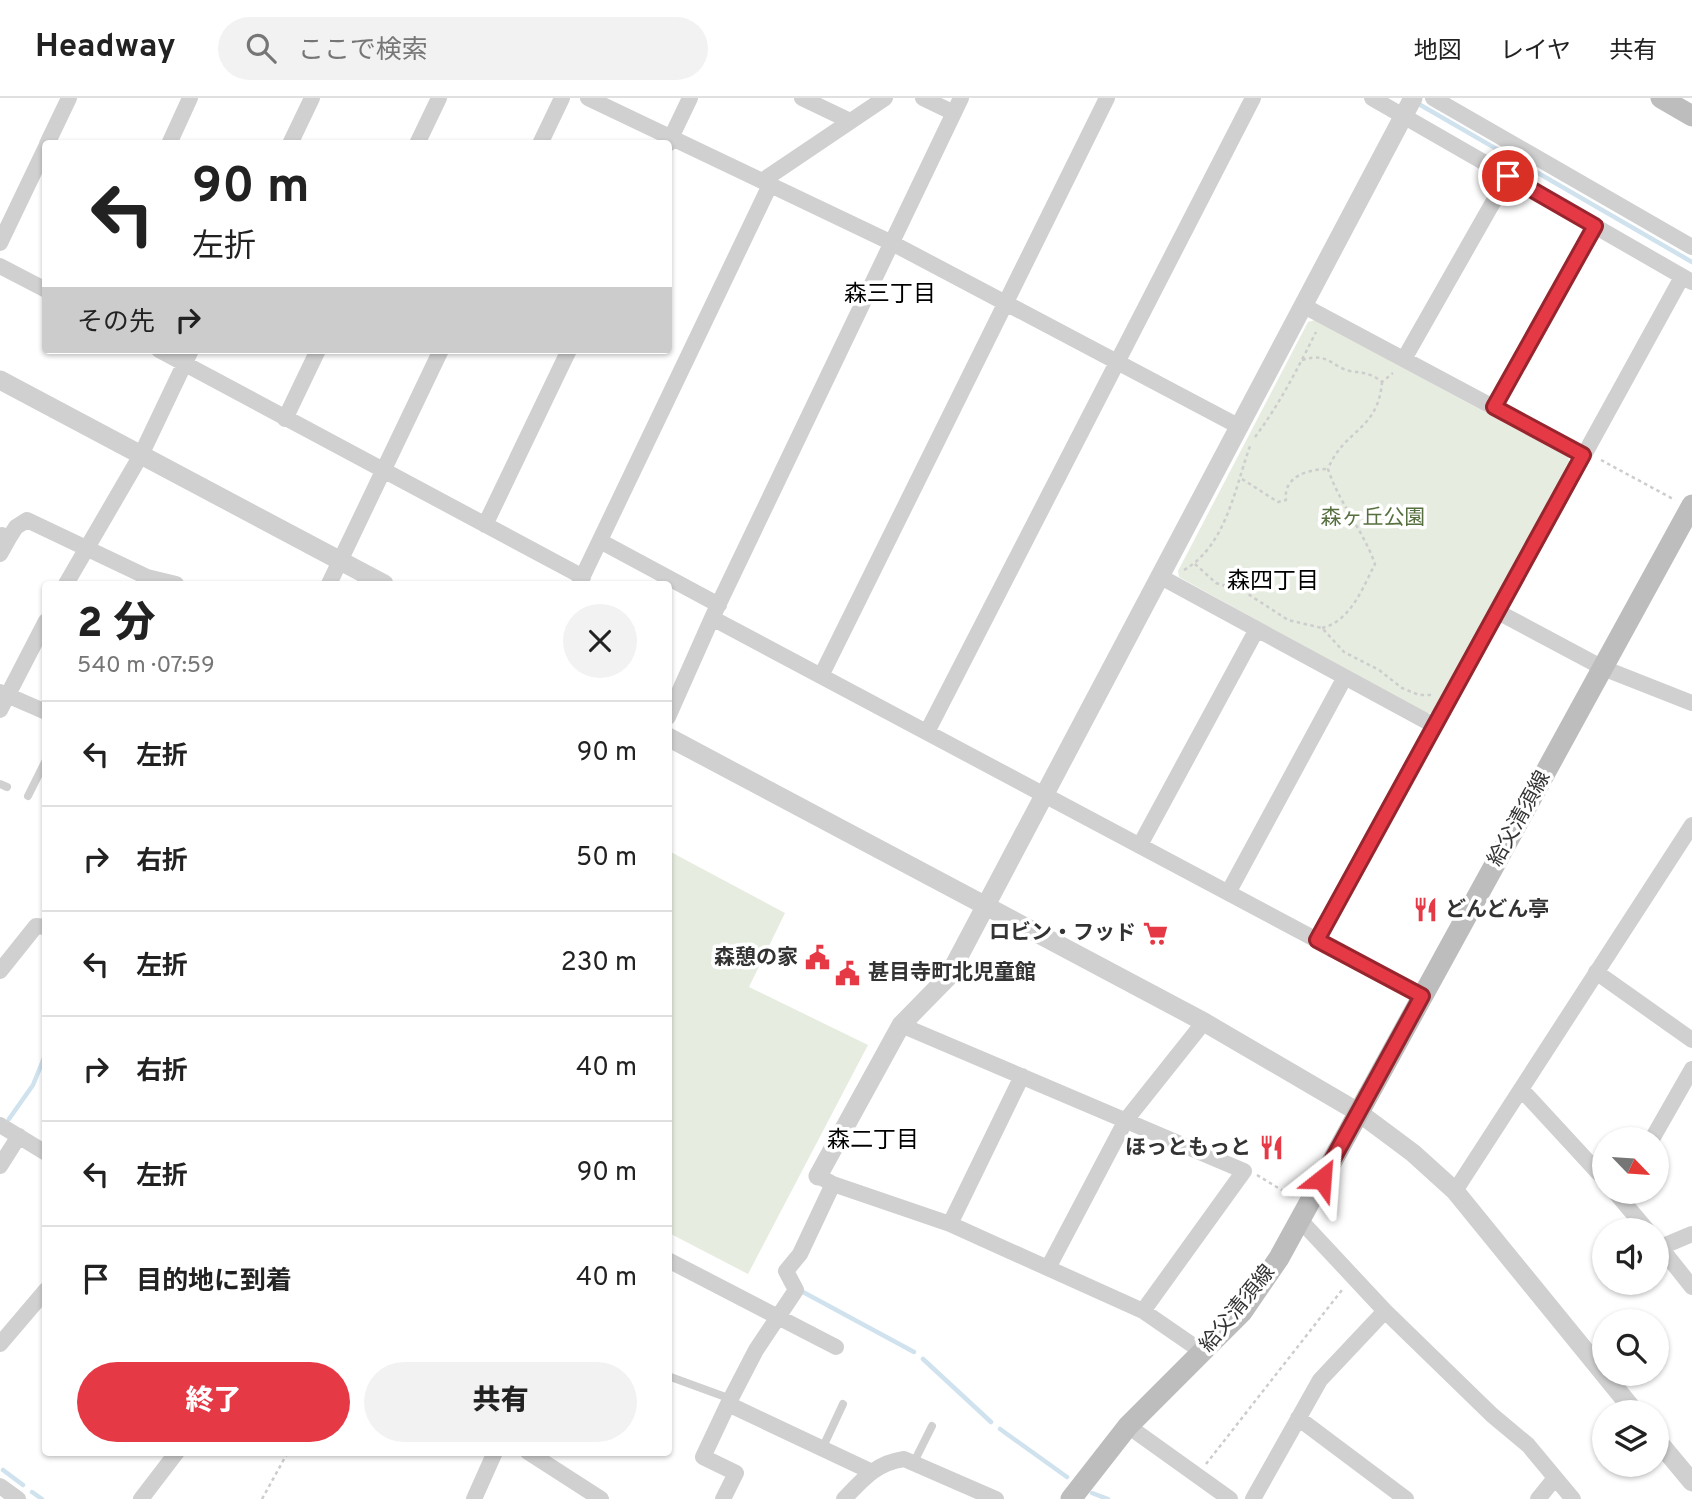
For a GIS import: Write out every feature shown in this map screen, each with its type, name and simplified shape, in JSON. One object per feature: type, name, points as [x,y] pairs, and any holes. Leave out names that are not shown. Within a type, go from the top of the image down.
[{"type":"main road","points":[[1661,98],[1692,116]]},
{"type":"main road","name":"給父清須線","points":[[1071,1499],[1128,1426],[1204,1353],[1248,1304],[1304,1213],[1691,507]]},
{"type":"street","points":[[48,140],[69,98]]},
{"type":"street","points":[[171,140],[190,98]]},
{"type":"street","points":[[292,140],[312,98]]},
{"type":"street","points":[[419,140],[439,98]]},
{"type":"street","points":[[542,140],[562,98]]},
{"type":"street","points":[[588,98],[668,140]]},
{"type":"street","points":[[670,140],[690,98]]},
{"type":"street","points":[[68,581],[141,455],[188,357],[285,419],[485,525],[581,581],[766,183],[885,98]]},
{"type":"street","points":[[672,708],[715,611],[958,106],[923,98]]},
{"type":"street","points":[[821,676],[1107,98]]},
{"type":"street","points":[[927,732],[1253,98]]},
{"type":"street","points":[[1317,940],[1584,453],[1687,280],[1508,176],[1408,108],[1372,98]]},
{"type":"street","points":[[1433,98],[1692,247]]},
{"type":"street","points":[[808,99],[850,121]]},
{"type":"street","points":[[723,1499],[736,1473],[703,1457],[756,1350],[796,1290],[786,1271],[800,1254],[825,1180],[901,1025],[948,977],[1044,794],[1168,580],[1240,427],[1408,108]]},
{"type":"street","points":[[672,142],[892,243],[1240,427]]},
{"type":"street","points":[[0,243],[42,154]]},
{"type":"street","points":[[1407,361],[1508,176]]},
{"type":"street","points":[[1494,407],[1595,226]]},
{"type":"street","points":[[0,266],[42,288]]},
{"type":"street","points":[[1304,306],[1584,453]]},
{"type":"street","points":[[285,419],[316,354]]},
{"type":"street","points":[[330,581],[439,354]]},
{"type":"street","points":[[485,525],[567,354]]},
{"type":"street","points":[[0,380],[378,581]]},
{"type":"street","points":[[0,554],[5,536],[27,520],[147,577],[164,581]]},
{"type":"street","points":[[600,541],[666,581]]},
{"type":"street","points":[[1168,580],[1435,726]]},
{"type":"street","points":[[672,585],[821,676],[1422,996]]},
{"type":"street","points":[[1498,612],[1603,668],[1692,703]]},
{"type":"street","points":[[42,628],[2,699],[42,711]]},
{"type":"street","points":[[1140,845],[1257,629]]},
{"type":"street","points":[[1228,893],[1345,677]]},
{"type":"street","points":[[672,739],[1204,1022],[1358,1112],[1413,1153],[1455,1191],[1625,1400]]},
{"type":"street","points":[[1455,1191],[1692,825]]},
{"type":"street","points":[[0,970],[36,926],[42,927]]},
{"type":"street","points":[[1596,972],[1692,1040]]},
{"type":"street","points":[[1048,1268],[1126,1120],[1204,1022]]},
{"type":"street","points":[[901,1025],[1244,1171],[1143,1311]]},
{"type":"street","points":[[1659,1127],[1692,1069]]},
{"type":"street","points":[[950,1224],[1023,1076]]},
{"type":"street","points":[[1521,1089],[1592,1166]]},
{"type":"street","points":[[0,1125],[42,1150]]},
{"type":"street","points":[[0,1166],[19,1136]]},
{"type":"street","points":[[825,1180],[950,1224],[1143,1311],[1204,1353]]},
{"type":"street","points":[[1627,1204],[1638,1218]]},
{"type":"street","points":[[1304,1213],[1353,1276],[1385,1311],[1492,1415],[1528,1445],[1573,1499]]},
{"type":"street","points":[[1669,1242],[1692,1234]]},
{"type":"street","points":[[1669,1258],[1692,1287]]},
{"type":"street","points":[[672,1262],[836,1348]]},
{"type":"street","points":[[0,1344],[42,1295]]},
{"type":"street","points":[[1254,1499],[1320,1380],[1385,1311]]},
{"type":"street","points":[[730,1402],[870,1471]]},
{"type":"street","points":[[1298,1419],[1406,1499]]},
{"type":"street","points":[[1128,1426],[1230,1499]]},
{"type":"street","points":[[1669,1454],[1692,1482]]},
{"type":"street","points":[[141,1499],[174,1456]]},
{"type":"street","points":[[474,1499],[493,1456]]},
{"type":"street","points":[[533,1456],[581,1493],[601,1499]]},
{"type":"street","points":[[844,1499],[870,1471],[892,1461],[914,1462],[965,1493],[996,1499]]},
{"type":"street","points":[[1538,1499],[1555,1478]]},
{"type":"street","points":[[0,1486],[18,1499]]},
{"type":"lane","points":[[28,796],[42,768]]},
{"type":"lane","points":[[672,1378],[730,1402]]},
{"type":"lane","points":[[822,1448],[843,1404]]},
{"type":"lane","points":[[914,1462],[932,1426]]},
{"type":"path","points":[[1168,580],[1206,554],[1241,478],[1251,444],[1274,414],[1289,378],[1302,360],[1324,316]]},
{"type":"path","points":[[1302,360],[1329,358],[1347,370],[1362,371],[1382,382]]},
{"type":"path","points":[[1322,628],[1343,617],[1355,602],[1375,564],[1369,546],[1340,501],[1328,469],[1338,450],[1379,407],[1382,382],[1407,361]]},
{"type":"path","points":[[1584,453],[1691,507]]},
{"type":"path","points":[[1241,478],[1278,502],[1286,500],[1286,489],[1298,475],[1311,469],[1328,469]]},
{"type":"path","points":[[1195,564],[1216,583],[1245,592],[1288,620],[1322,628],[1353,659],[1379,670],[1412,692],[1433,695],[1448,702]]},
{"type":"path","points":[[1244,1171],[1253,1172],[1304,1213]]},
{"type":"path","points":[[1197,1476],[1353,1276]]},
{"type":"path","points":[[262,1499],[286,1456]]},
{"type":"green space","name":"森ヶ丘公園","points":[[1315,320],[1568,457],[1570,464],[1434,712],[1427,714],[1179,577],[1178,571],[1308,322]]},
{"type":"green space","points":[[672,853],[785,913],[749,987],[868,1045],[748,1274],[672,1235]]},
{"type":"waterway","points":[[1417,103],[1692,262]]},
{"type":"waterway","points":[[9,1119],[33,1085],[42,1063]]},
{"type":"waterway","points":[[803,1292],[914,1352]]},
{"type":"waterway","points":[[923,1359],[991,1422]]},
{"type":"waterway","points":[[1000,1429],[1067,1477]]},
{"type":"waterway","points":[[3,1470],[23,1485]]},
{"type":"waterway","points":[[32,1492],[42,1499]]},
{"type":"waterway","points":[[1092,1493],[1108,1499]]},
{"type":"place","name":"どんどん亭","points":[[1425,910]]},
{"type":"place","name":"ロビン・フッド","points":[[1156,933]]},
{"type":"place","name":"森憩の家","points":[[818,958]]},
{"type":"place","name":"甚目寺町北児童館","points":[[848,973]]},
{"type":"place","name":"ほっともっと","points":[[1271,1148]]},
{"type":"district","name":"森三丁目","points":[[890,295]]},
{"type":"district","name":"森四丁目","points":[[1273,582]]},
{"type":"district","name":"森二丁目","points":[[873,1141]]},
{"type":"route","points":[[1322,1179],[1422,996],[1317,940],[1583,455],[1494,407],[1595,226],[1508,176]]}]
